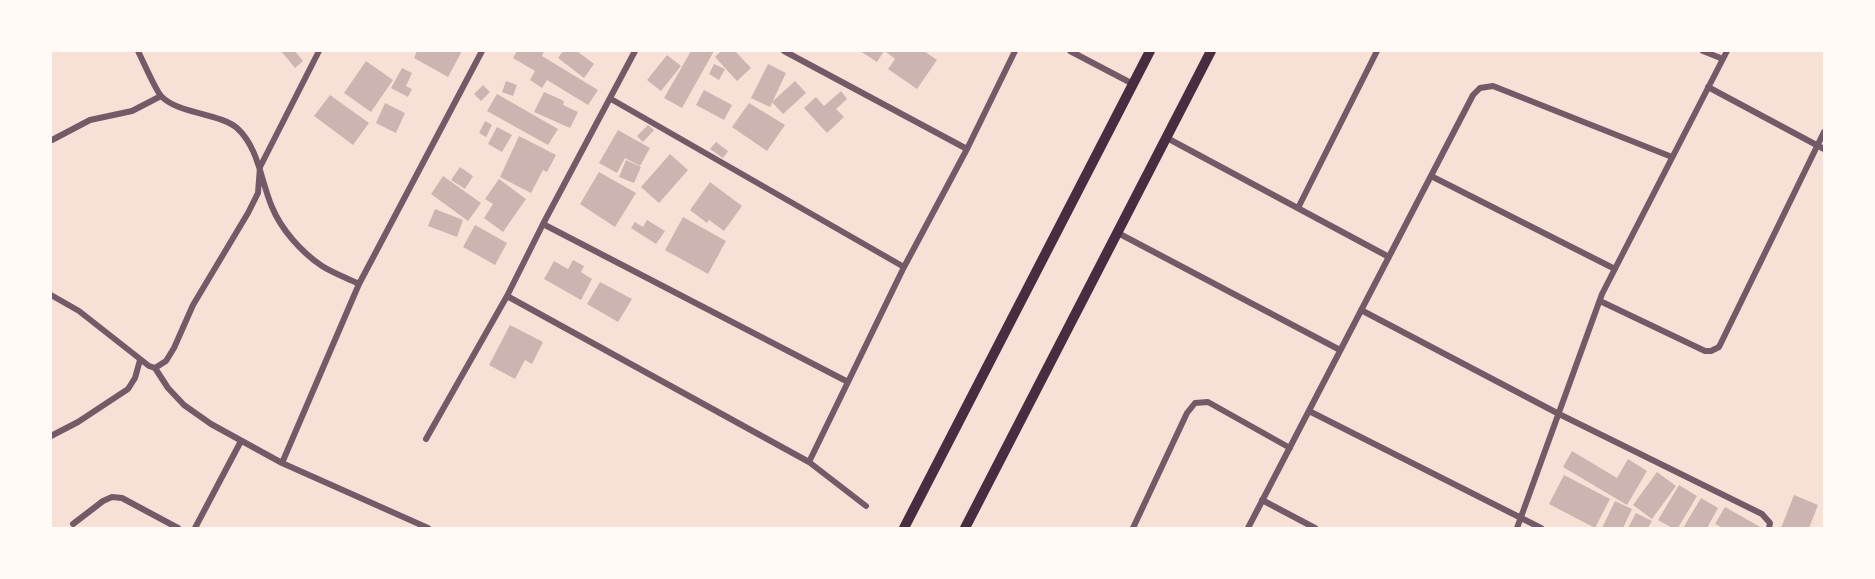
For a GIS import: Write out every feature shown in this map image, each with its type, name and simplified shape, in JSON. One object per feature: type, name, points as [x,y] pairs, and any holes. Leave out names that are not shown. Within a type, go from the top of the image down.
[{"type":"main road","points":[[904,528],[1150,51]]},
{"type":"main road","points":[[965,528],[1211,51]]},
{"type":"street","points":[[138,51],[161,96],[179,107],[236,128],[260,167],[271,206],[286,233],[322,266],[359,284]]},
{"type":"street","points":[[155,368],[166,361],[174,348],[193,305],[248,213],[258,193],[260,167],[319,51]]},
{"type":"street","points":[[282,463],[359,284],[482,51]]},
{"type":"street","points":[[426,439],[507,296],[635,51]]},
{"type":"street","points":[[784,51],[967,149]]},
{"type":"street","points":[[809,462],[904,267],[967,149],[1015,51]]},
{"type":"street","points":[[1070,51],[1133,84]]},
{"type":"street","points":[[1298,208],[1377,51]]},
{"type":"street","points":[[1703,51],[1723,59]]},
{"type":"street","points":[[1517,528],[1600,301],[1727,51]]},
{"type":"street","points":[[1248,528],[1473,95],[1480,87],[1493,86],[1672,157]]},
{"type":"street","points":[[1708,87],[1821,148]]},
{"type":"street","points":[[52,140],[90,120],[132,111],[161,96]]},
{"type":"street","points":[[610,99],[904,267]]},
{"type":"street","points":[[1600,301],[1705,351],[1719,347],[1821,148],[1824,132]]},
{"type":"street","points":[[1167,138],[1389,257]]},
{"type":"street","points":[[1431,176],[1615,269]]},
{"type":"street","points":[[543,224],[848,382]]},
{"type":"street","points":[[1118,233],[1340,351]]},
{"type":"street","points":[[51,295],[79,311],[148,366],[155,368],[168,388],[184,405],[212,424],[282,463],[428,528]]},
{"type":"street","points":[[507,296],[809,462],[866,506]]},
{"type":"street","points":[[1361,310],[1559,414],[1762,514],[1770,523],[1769,528]]},
{"type":"street","points":[[51,436],[78,422],[128,388],[135,378],[140,360]]},
{"type":"street","points":[[1133,528],[1187,413],[1195,403],[1208,402],[1290,448]]},
{"type":"street","points":[[1309,411],[1541,528]]},
{"type":"street","points":[[195,528],[241,441]]},
{"type":"street","points":[[73,524],[103,501],[112,497],[122,498],[178,528]]},
{"type":"street","points":[[1262,500],[1315,528]]},
{"type":"building","points":[[281,51],[295,51],[303,61],[295,68]]},
{"type":"building","points":[[417,51],[462,51],[448,77],[414,58]]},
{"type":"building","points":[[517,51],[544,51],[542,56],[598,90],[588,105],[547,80],[542,88],[530,80],[535,71],[513,58]]},
{"type":"building","points":[[563,51],[577,51],[594,64],[584,78],[558,58]]},
{"type":"building","points":[[691,51],[714,51],[682,108],[664,98]]},
{"type":"building","points":[[721,51],[735,51],[751,68],[737,81],[715,57]]},
{"type":"building","points":[[860,51],[884,51],[877,62]]},
{"type":"building","points":[[887,51],[924,51],[937,60],[917,89],[888,69],[895,59]]},
{"type":"building","points":[[667,55],[681,66],[661,91],[647,80]]},
{"type":"building","points":[[366,61],[393,80],[371,112],[344,93]]},
{"type":"building","points":[[714,64],[725,69],[719,80],[709,74]]},
{"type":"building","points":[[768,64],[786,73],[770,107],[751,98]]},
{"type":"building","points":[[402,68],[412,73],[406,86],[412,89],[408,97],[391,88]]},
{"type":"building","points":[[506,81],[517,85],[513,96],[502,92]]},
{"type":"building","points":[[795,81],[806,93],[783,114],[772,102]]},
{"type":"building","points":[[483,85],[490,92],[481,101],[474,94]]},
{"type":"building","points":[[704,90],[732,105],[724,120],[696,105]]},
{"type":"building","points":[[841,91],[847,99],[836,109],[844,117],[827,133],[804,108],[816,97],[824,106]]},
{"type":"building","points":[[544,92],[564,101],[563,105],[578,112],[570,128],[534,112]]},
{"type":"building","points":[[497,94],[558,129],[548,145],[487,111]]},
{"type":"building","points":[[330,95],[369,123],[353,145],[314,116]]},
{"type":"building","points":[[385,103],[405,113],[396,133],[376,123]]},
{"type":"building","points":[[749,103],[785,125],[767,151],[732,127]]},
{"type":"building","points":[[485,121],[492,125],[486,137],[479,133]]},
{"type":"building","points":[[648,125],[654,130],[643,142],[637,136]]},
{"type":"building","points":[[497,127],[512,135],[502,152],[488,144]]},
{"type":"building","points":[[618,130],[650,148],[640,166],[625,158],[617,173],[599,163]]},
{"type":"building","points":[[519,136],[556,155],[547,172],[543,170],[531,193],[500,177]]},
{"type":"building","points":[[716,142],[728,151],[723,158],[710,149]]},
{"type":"building","points":[[670,154],[688,170],[659,203],[641,187]]},
{"type":"building","points":[[626,160],[641,167],[634,183],[619,177]]},
{"type":"building","points":[[460,167],[473,176],[465,189],[451,180]]},
{"type":"building","points":[[599,172],[636,193],[615,227],[580,204]]},
{"type":"building","points":[[443,176],[481,203],[468,221],[431,194]]},
{"type":"building","points":[[499,179],[526,199],[503,232],[484,218],[493,204],[485,199]]},
{"type":"building","points":[[710,182],[742,206],[724,231],[709,220],[707,223],[690,210]]},
{"type":"building","points":[[435,209],[463,220],[457,237],[428,226]]},
{"type":"building","points":[[683,217],[726,241],[708,274],[665,250]]},
{"type":"building","points":[[647,220],[665,231],[656,244],[631,228],[635,222],[643,227]]},
{"type":"building","points":[[475,225],[507,243],[495,265],[463,247]]},
{"type":"building","points":[[573,260],[584,266],[581,272],[592,279],[581,300],[544,279],[554,261],[568,269]]},
{"type":"building","points":[[600,282],[632,299],[618,322],[587,304]]},
{"type":"building","points":[[510,325],[543,342],[532,364],[525,360],[515,379],[489,365]]},
{"type":"building","points":[[1572,451],[1617,478],[1628,459],[1647,471],[1627,505],[1563,467]]},
{"type":"building","points":[[1657,472],[1676,486],[1652,519],[1633,505]]},
{"type":"building","points":[[1564,475],[1610,499],[1595,528],[1549,504]]},
{"type":"building","points":[[1679,485],[1697,496],[1678,528],[1672,528],[1658,520]]},
{"type":"building","points":[[1794,495],[1818,505],[1809,528],[1781,528]]},
{"type":"building","points":[[1701,498],[1718,508],[1707,528],[1683,528]]},
{"type":"building","points":[[1615,501],[1632,509],[1623,528],[1602,528]]},
{"type":"building","points":[[1725,507],[1762,528],[1723,528],[1715,524]]},
{"type":"building","points":[[1636,513],[1652,521],[1648,528],[1628,528]]}]
